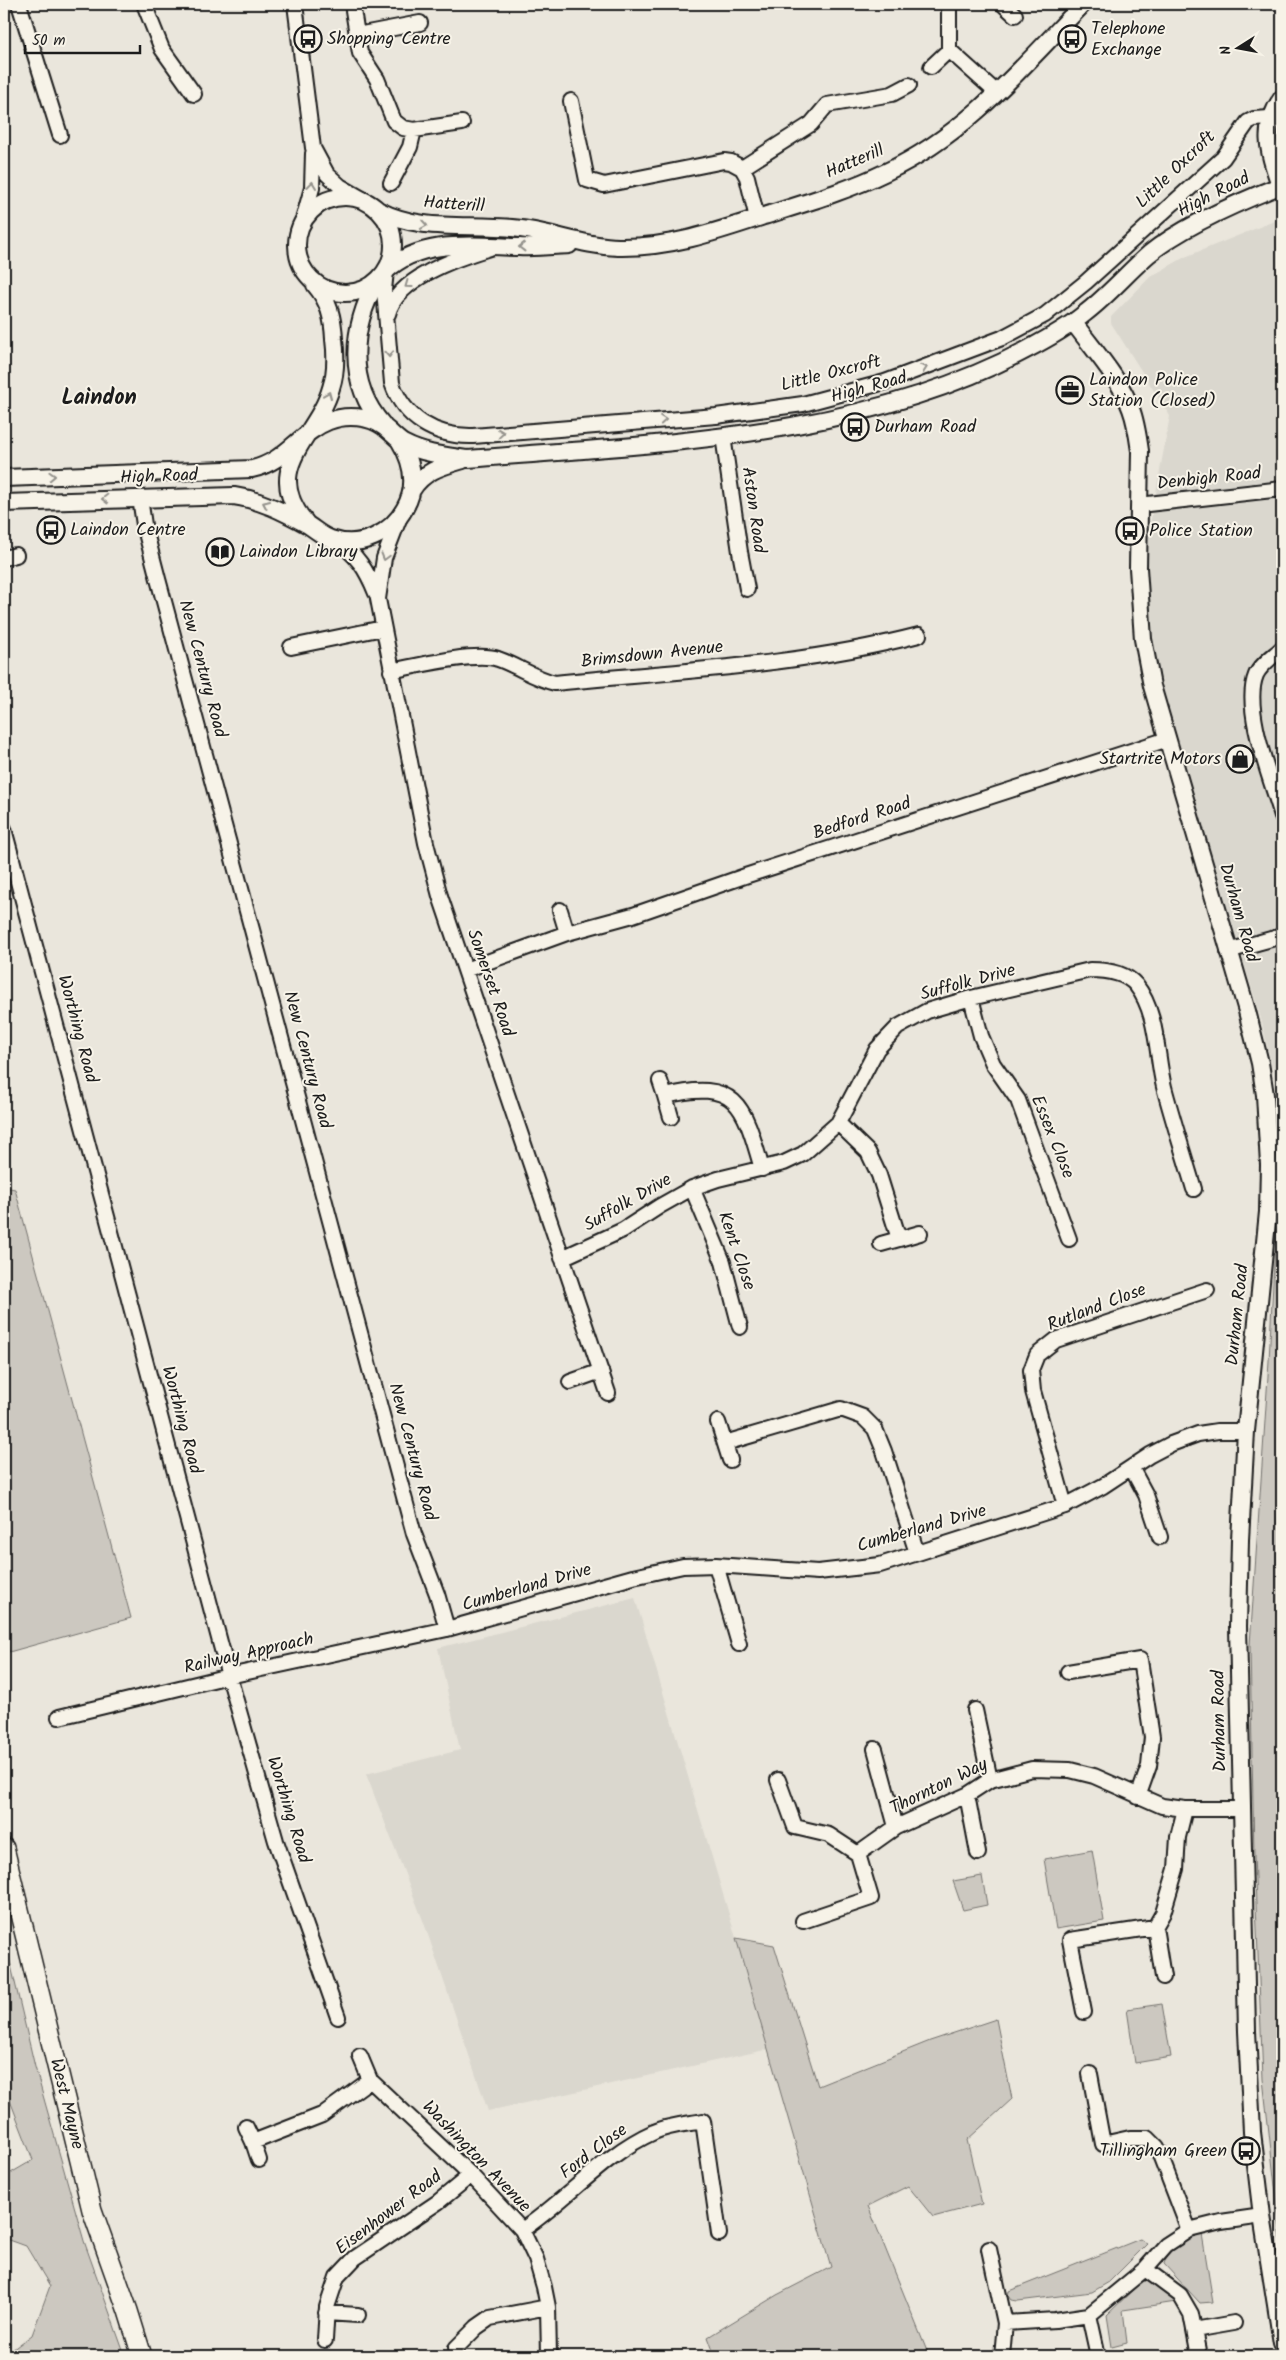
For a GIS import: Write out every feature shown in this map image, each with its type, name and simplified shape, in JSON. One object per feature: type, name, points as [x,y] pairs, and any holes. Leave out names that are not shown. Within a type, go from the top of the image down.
[{"type":"main road","name":"West Mayne","points":[[4,1848],[92,2210],[142,2356]]},
{"type":"street","points":[[19,4],[60,135]]},
{"type":"street","points":[[144,4],[162,49],[194,94]]},
{"type":"street","points":[[295,4],[313,148],[312,188],[298,233],[297,256],[302,269],[325,298],[330,309],[334,330],[335,357],[331,389],[321,410],[304,437]]},
{"type":"street","points":[[352,4],[360,53],[377,79],[391,117],[403,128],[414,130],[462,123]]},
{"type":"street","points":[[931,67],[949,50],[949,4]]},
{"type":"street","points":[[1003,4],[1015,16]]},
{"type":"street","name":"Hatterill","points":[[373,206],[395,217],[425,226],[521,229],[588,244],[616,247],[658,245],[695,238],[851,187],[887,172],[919,154],[955,130],[997,93],[1083,4]]},
{"type":"street","points":[[358,35],[420,23]]},
{"type":"street","points":[[949,50],[997,93]]},
{"type":"street","points":[[742,168],[811,124],[827,106],[892,94],[910,85]]},
{"type":"street","points":[[1281,185],[1269,148],[1270,118],[1282,98]]},
{"type":"street","points":[[571,101],[587,180],[604,185],[724,161],[731,162],[742,168],[747,176],[758,218]]},
{"type":"street","name":"Little Oxcroft","points":[[382,276],[390,372],[395,393],[411,415],[423,425],[449,435],[473,436],[603,426],[716,416],[803,404],[885,382],[928,367],[1002,338],[1045,315],[1086,282],[1223,158],[1248,122],[1254,119],[1270,118]]},
{"type":"street","points":[[391,183],[410,147],[414,130]]},
{"type":"street","points":[[313,148],[327,174],[340,186],[373,206],[386,219],[392,234],[393,248],[382,276],[361,315],[357,338],[357,366],[362,392],[384,427]]},
{"type":"street","name":"High Road","points":[[4,503],[221,495],[246,498],[270,505],[332,539],[353,542],[370,538],[385,531],[400,517],[416,482],[425,474],[468,459],[781,429],[891,404],[927,393],[1007,360],[1074,322],[1161,245],[1216,215],[1281,185]]},
{"type":"street","points":[[303,220],[318,204],[329,199],[353,197],[373,206]]},
{"type":"street","name":"Hatterill","points":[[382,276],[409,255],[428,249],[468,245],[588,244]]},
{"type":"street","name":"Little Oxcroft","points":[[387,326],[392,301],[410,283],[470,255],[500,246]]},
{"type":"street","points":[[310,280],[319,287],[339,294],[359,291],[382,276]]},
{"type":"street","name":"Durham Road","points":[[1074,322],[1131,408],[1140,451],[1138,568],[1142,630],[1152,686],[1260,1063],[1265,1095],[1270,1165],[1268,1212],[1246,1431],[1240,1540],[1238,1626],[1247,2031],[1252,2132],[1262,2216],[1282,2343]]},
{"type":"street","name":"High Road","points":[[4,478],[252,468],[274,461],[315,428],[330,420],[344,417],[369,420],[384,427],[398,440],[407,453],[411,466],[412,490]]},
{"type":"street","name":"Aston Road","points":[[723,436],[747,589]]},
{"type":"street","name":"High Road","points":[[304,437],[294,452],[288,479],[291,498],[298,513],[309,526]]},
{"type":"street","name":"High Road","points":[[398,440],[428,452],[468,459]]},
{"type":"street","name":"Denbigh Road","points":[[1139,505],[1282,489]]},
{"type":"street","name":"New Century Road","points":[[140,498],[144,525],[158,580],[414,1534],[437,1594],[447,1629]]},
{"type":"street","name":"Somerset Road","points":[[378,599],[384,558],[400,517]]},
{"type":"street","name":"Somerset Road","points":[[332,539],[353,553],[364,566],[378,599],[426,843],[440,896],[608,1393]]},
{"type":"street","points":[[290,647],[383,628]]},
{"type":"street","name":"Brimsdown Avenue","points":[[391,671],[454,658],[496,658],[524,672],[555,683],[793,661],[871,647],[920,635]]},
{"type":"street","points":[[1282,648],[1256,674],[1251,699],[1256,728],[1282,816]]},
{"type":"street","name":"Bedford Road","points":[[466,970],[567,934],[632,916],[745,876],[1168,739]]},
{"type":"street","name":"Worthing Road","points":[[5,834],[229,1676],[276,1841],[338,2016]]},
{"type":"street","points":[[560,910],[567,934]]},
{"type":"street","points":[[1228,952],[1282,936]]},
{"type":"street","name":"Suffolk Drive","points":[[562,1258],[623,1230],[692,1188],[718,1179],[784,1163],[803,1154],[838,1123],[877,1049],[898,1027],[927,1011],[971,998],[1090,970],[1110,971],[1135,984],[1152,1016],[1158,1064],[1194,1189]]},
{"type":"street","name":"Essex Close","points":[[971,998],[981,1036],[993,1064],[1018,1100],[1069,1239]]},
{"type":"street","points":[[660,1081],[671,1117]]},
{"type":"street","points":[[665,1096],[705,1089],[726,1095],[741,1108],[762,1169]]},
{"type":"street","points":[[838,1123],[868,1152],[879,1175],[899,1239]]},
{"type":"street","name":"Kent Close","points":[[692,1188],[723,1262],[740,1327]]},
{"type":"street","points":[[881,1244],[920,1233]]},
{"type":"street","name":"Rutland Close","points":[[1066,1506],[1033,1391],[1031,1370],[1037,1355],[1056,1340],[1207,1290]]},
{"type":"street","points":[[570,1382],[600,1371]]},
{"type":"street","points":[[725,1443],[841,1409],[862,1418],[875,1429],[884,1451],[917,1553]]},
{"type":"street","points":[[718,1422],[730,1460]]},
{"type":"street","name":"Cumberland Drive","points":[[447,1629],[633,1577],[683,1566],[716,1565],[818,1572],[880,1565],[1066,1506],[1132,1468],[1150,1455],[1171,1444],[1198,1434],[1218,1431],[1246,1431]]},
{"type":"street","points":[[1132,1468],[1146,1495],[1160,1537]]},
{"type":"street","points":[[716,1565],[738,1644]]},
{"type":"street","name":"Railway Approach","points":[[59,1717],[229,1676],[447,1629]]},
{"type":"street","points":[[1068,1672],[1140,1660],[1152,1737],[1149,1766],[1138,1797]]},
{"type":"street","points":[[974,1710],[990,1780]]},
{"type":"street","points":[[875,1749],[896,1827]]},
{"type":"street","name":"Thornton Way","points":[[858,1854],[896,1827],[967,1795],[990,1780],[1032,1769],[1070,1770],[1094,1776],[1162,1806],[1185,1809],[1242,1809]]},
{"type":"street","points":[[778,1780],[795,1827],[830,1835],[858,1854],[870,1898],[803,1921]]},
{"type":"street","points":[[967,1795],[978,1853]]},
{"type":"street","points":[[1163,1977],[1155,1927],[1163,1913],[1176,1869],[1178,1837],[1185,1809]]},
{"type":"street","points":[[1084,2012],[1070,1940],[1155,1927]]},
{"type":"street","name":"Washington Avenue","points":[[360,2056],[370,2080],[471,2175],[522,2230],[536,2259],[548,2307],[549,2356]]},
{"type":"street","points":[[1090,2074],[1103,2144],[1130,2138],[1148,2138],[1157,2147],[1189,2230]]},
{"type":"street","points":[[252,2142],[322,2116],[370,2080]]},
{"type":"street","name":"Ford Close","points":[[522,2230],[545,2214],[628,2145],[656,2131],[703,2121],[720,2234]]},
{"type":"street","points":[[246,2126],[259,2160]]},
{"type":"street","name":"Eisenhower Road","points":[[325,2340],[329,2295],[337,2277],[355,2258],[438,2202],[471,2175]]},
{"type":"street","points":[[1005,2323],[1055,2320],[1089,2315],[1145,2269],[1166,2245],[1189,2230],[1221,2222],[1262,2216]]},
{"type":"street","points":[[990,2249],[1005,2323],[1002,2356]]},
{"type":"street","points":[[1145,2269],[1180,2296],[1190,2314],[1199,2356]]},
{"type":"street","points":[[456,2348],[477,2327],[490,2318],[548,2307]]},
{"type":"street","points":[[326,2313],[358,2316]]},
{"type":"street","points":[[1089,2315],[1098,2356]]},
{"type":"street","points":[[1194,2330],[1234,2323]]},
{"type":"shaded area","points":[[1282,218],[1282,1109],[1261,1019],[1169,715],[1156,655],[1148,599],[1148,536],[1170,416],[1111,323],[1111,317],[1150,277],[1185,257]]},
{"type":"shaded area","points":[[1282,1108],[1282,2249],[1263,2079],[1254,1854],[1250,1645],[1269,1361]]},
{"type":"shaded area","points":[[4,1187],[15,1189],[131,1618],[9,1652],[4,1630]]},
{"type":"shaded area","points":[[635,1598],[769,2049],[488,2111],[424,1923],[366,1774],[460,1750],[438,1648]]},
{"type":"shaded area","points":[[1092,1850],[1104,1921],[1056,1929],[1044,1859]]},
{"type":"shaded area","points":[[982,1876],[987,1905],[963,1910],[953,1881]]},
{"type":"shaded area","points":[[4,1936],[35,2067],[84,2241],[125,2356],[4,2356],[32,2335],[50,2286],[26,2246],[4,2238],[4,2177],[33,2160],[4,2085]]},
{"type":"shaded area","points":[[736,1938],[774,1945],[818,2086],[930,2041],[996,2019],[1012,2099],[967,2140],[982,2204],[933,2217],[908,2186],[868,2206],[929,2356],[715,2356],[708,2337],[777,2295],[831,2267]]},
{"type":"shaded area","points":[[1162,2004],[1171,2057],[1135,2063],[1127,2009]]},
{"type":"shaded area","points":[[1202,2234],[1213,2302],[1200,2303],[1164,2264],[1166,2258],[1179,2245],[1190,2238]]},
{"type":"shaded area","points":[[1140,2239],[1147,2244],[1109,2282],[1092,2292],[1018,2301],[1011,2300],[1008,2296],[1009,2291]]},
{"type":"shaded area","points":[[1142,2281],[1152,2282],[1175,2298],[1176,2302],[1123,2310],[1127,2343],[1112,2347],[1107,2315]]},
{"type":"place","name":"Shopping Centre","points":[[308,39]]},
{"type":"place","name":"Telephone Exchange","points":[[1072,39]]},
{"type":"place","name":"Laindon Police Station (Closed)","points":[[1070,390]]},
{"type":"place","name":"Durham Road","points":[[855,427]]},
{"type":"place","name":"Laindon Centre","points":[[51,530]]},
{"type":"place","name":"Police Station","points":[[1130,531]]},
{"type":"place","name":"Laindon Library","points":[[220,552]]},
{"type":"place","name":"Startrite Motors","points":[[1240,759]]},
{"type":"place","name":"Tillingham Green","points":[[1246,2151]]},
{"type":"district","name":"Laindon","points":[[99,398]]}]
